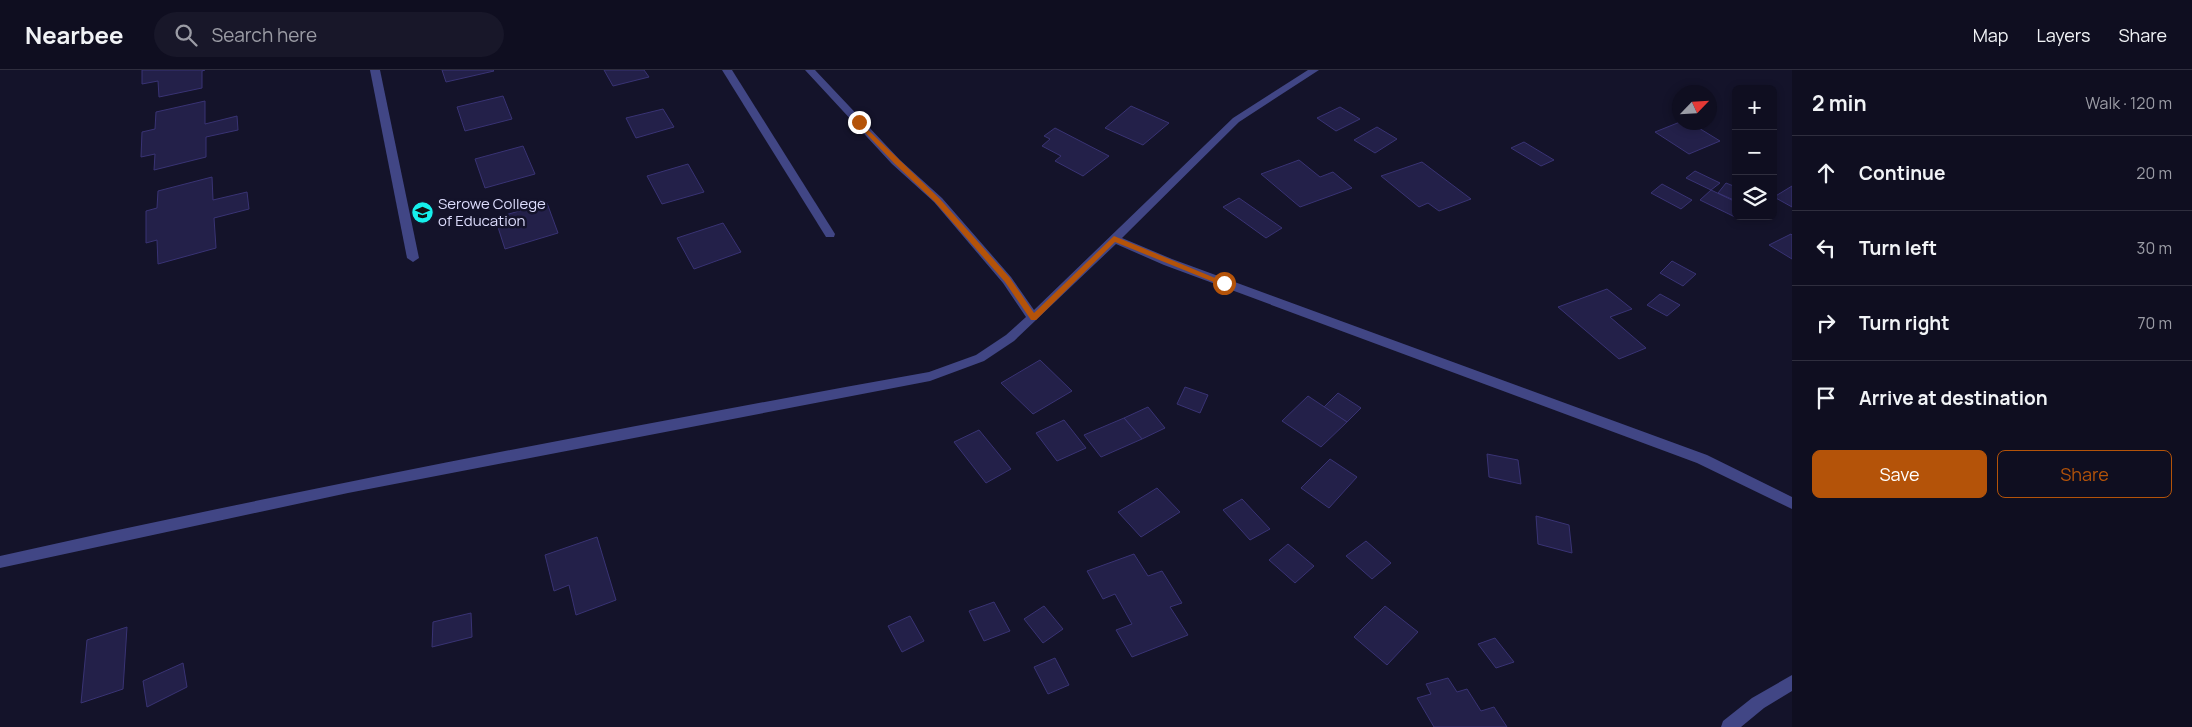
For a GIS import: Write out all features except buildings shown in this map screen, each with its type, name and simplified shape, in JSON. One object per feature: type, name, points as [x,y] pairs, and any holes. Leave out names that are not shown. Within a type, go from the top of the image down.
[{"type":"street","points":[[375,70],[413,258]]},
{"type":"street","points":[[727,70],[830,234]]},
{"type":"street","points":[[810,70],[896,162],[938,200],[1007,280],[1033,318]]},
{"type":"street","points":[[0,562],[136,531],[499,455],[930,376],[980,358],[1010,338],[1033,318],[1236,120],[1314,70]]},
{"type":"street","points":[[1114,239],[1168,262],[1702,459],[1792,503]]},
{"type":"street","points":[[1728,727],[1758,702],[1792,682]]},
{"type":"place","name":"Serowe College of Education","points":[[422,213]]},
{"type":"route","points":[[859,122],[896,162],[938,200],[1007,280],[1033,318],[1114,239],[1224,283]]}]
